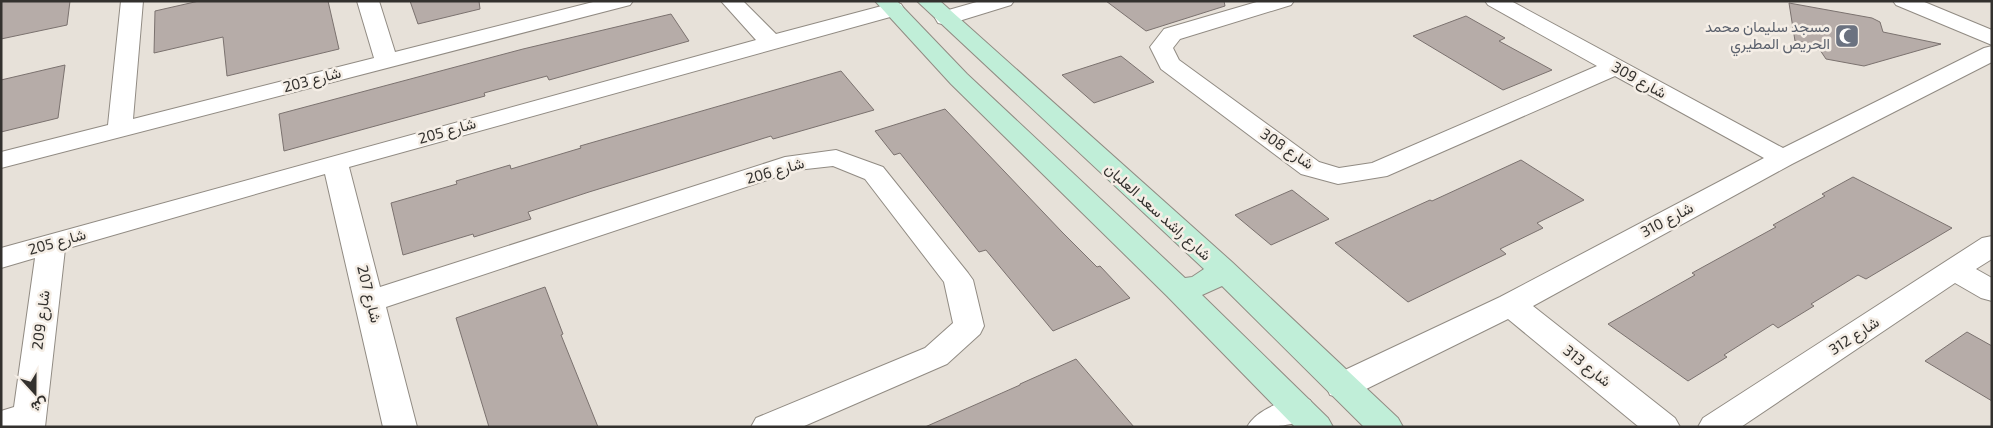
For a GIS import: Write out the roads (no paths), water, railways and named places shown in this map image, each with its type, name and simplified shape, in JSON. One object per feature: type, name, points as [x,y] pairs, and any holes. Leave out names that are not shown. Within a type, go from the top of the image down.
[{"type":"main road","points":[[889,5],[959,79],[1178,289],[1307,418]]},
{"type":"main road","name":"شارع راشد سعد العلبان","points":[[937,10],[1222,269],[1386,427]]},
{"type":"main road","points":[[959,79],[962,71],[974,66],[988,65],[1000,69]]},
{"type":"main road","points":[[1178,289],[1189,288],[1209,281],[1222,269]]},
{"type":"street","points":[[120,130],[132,1]]},
{"type":"street","points":[[368,1],[386,61]]},
{"type":"street","name":"شارع 203","points":[[1,160],[623,1]]},
{"type":"street","points":[[731,1],[770,41]]},
{"type":"street","points":[[937,10],[1004,1]]},
{"type":"street","name":"شارع 308","points":[[1284,1],[1172,34],[1161,47],[1170,64],[1310,168],[1338,176],[1378,170],[1616,67]]},
{"type":"street","name":"شارع 309","points":[[1495,1],[1783,158]]},
{"type":"street","points":[[1903,1],[1992,38]]},
{"type":"street","name":"شارع 205","points":[[1,258],[770,41],[889,5]]},
{"type":"street","name":"شارع 310","points":[[1342,386],[1510,305],[1783,158],[1992,53]]},
{"type":"street","name":"شارع 206","points":[[371,301],[794,163],[836,158],[874,173],[958,280],[969,326],[936,356],[768,427]]},
{"type":"street","name":"شارع 207","points":[[335,163],[371,301],[400,427]]},
{"type":"street","name":"شارع 209","points":[[19,422],[51,244]]},
{"type":"street","name":"شارع 312","points":[[1715,427],[1992,245]]},
{"type":"street","points":[[1955,270],[1992,291]]},
{"type":"street","name":"شارع 313","points":[[1510,305],[1664,427]]},
{"type":"street","points":[[1264,427],[1307,418]]},
{"type":"place","name":"مسجد سليمان محمد الحريص المطيري","points":[[1847,36]]}]
